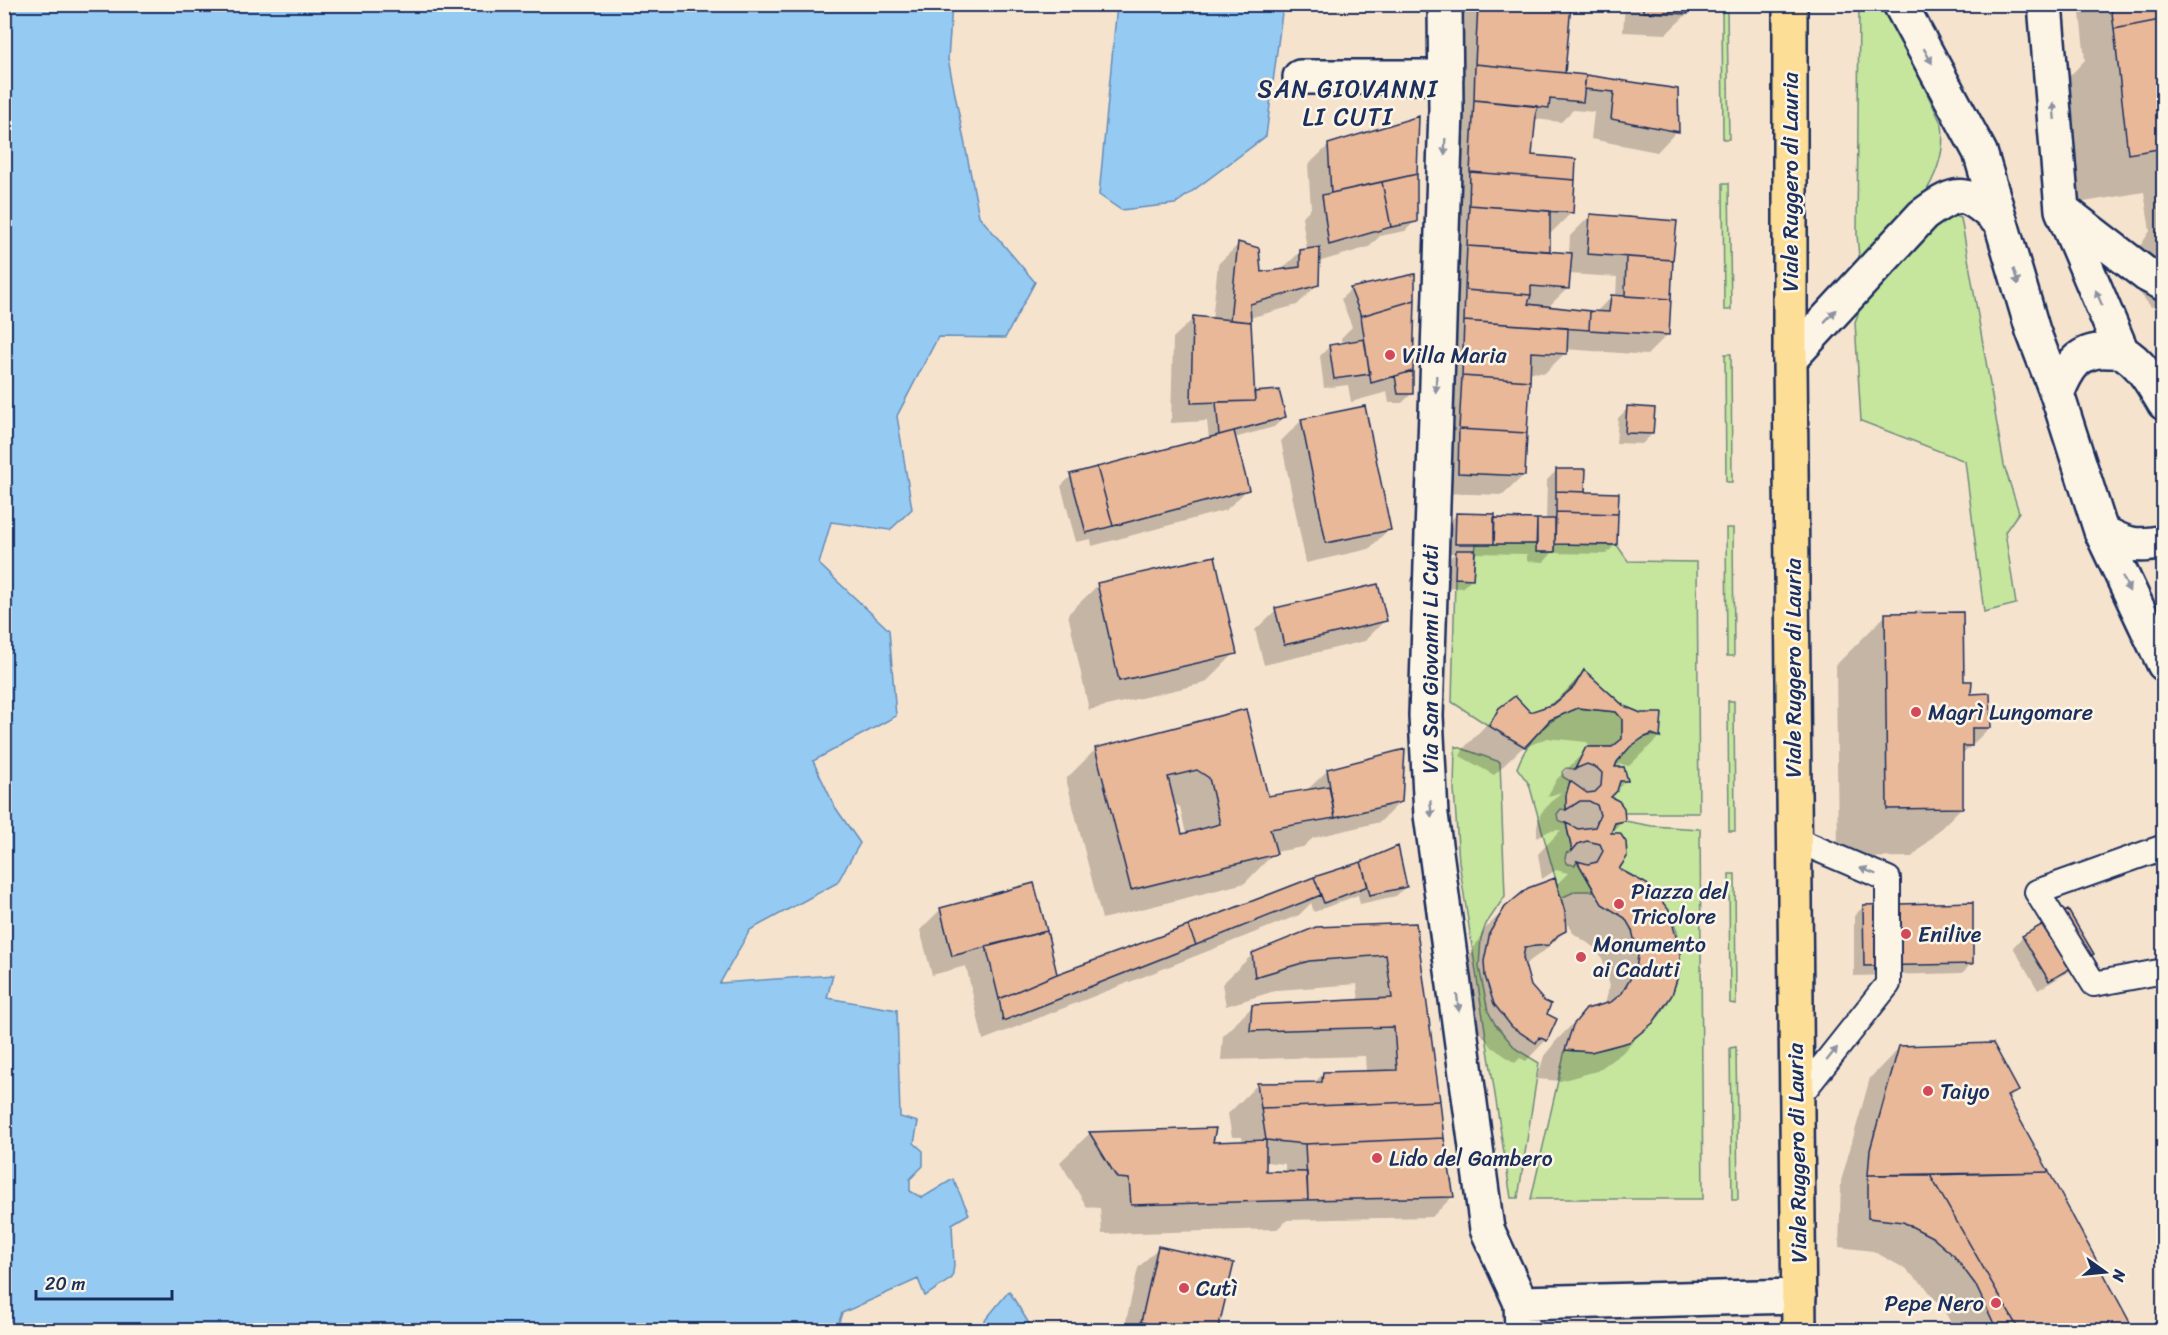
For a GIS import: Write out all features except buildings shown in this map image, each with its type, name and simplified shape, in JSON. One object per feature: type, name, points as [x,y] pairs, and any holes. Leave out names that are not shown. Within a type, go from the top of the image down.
[{"type":"main road","name":"Viale Ruggero di Lauria","points":[[1790,4],[1790,359],[1799,1330]]},
{"type":"street","name":"Via San Giovanni Li Cuti","points":[[1445,4],[1446,76],[1426,716],[1431,804],[1487,1229],[1521,1317]]},
{"type":"street","points":[[1900,4],[1980,152],[2033,331],[2057,394],[2101,531],[2163,664]]},
{"type":"street","points":[[2045,4],[2062,210],[2122,352],[2158,384]]},
{"type":"street","points":[[1300,77],[1446,76]]},
{"type":"street","points":[[1790,359],[1923,215],[1945,199],[1958,196],[1974,198],[1999,221]]},
{"type":"street","points":[[2062,210],[2147,275],[2163,284]]},
{"type":"street","points":[[2057,394],[2067,370],[2082,354],[2101,350],[2122,352]]},
{"type":"street","points":[[2101,531],[2136,547],[2163,542]]},
{"type":"street","points":[[1521,1317],[1799,1296]]},
{"type":"lane","points":[[1794,839],[1888,879],[1888,984],[1796,1100]]},
{"type":"lane","points":[[2163,847],[2037,892],[2094,984],[2163,971]]},
{"type":"green space","points":[[1859,5],[1885,5],[1942,125],[1942,146],[1938,166],[1929,186],[1918,204],[1890,238],[1860,268],[1857,235]]},
{"type":"green space","points":[[1722,11],[1727,11],[1729,139],[1723,139]]},
{"type":"green space","points":[[1723,183],[1729,183],[1731,310],[1724,310]]},
{"type":"green space","points":[[1943,213],[1961,218],[2004,465],[2019,512],[2005,532],[2016,604],[1984,612],[1965,461],[1861,421],[1855,322],[1862,304]]},
{"type":"green space","points":[[1725,354],[1731,354],[1732,482],[1726,482]]},
{"type":"green space","points":[[1726,528],[1733,528],[1734,656],[1727,656]]},
{"type":"green space","points":[[1476,544],[1537,544],[1537,552],[1555,552],[1555,544],[1617,545],[1628,561],[1697,562],[1699,813],[1624,813],[1619,801],[1611,797],[1617,791],[1620,781],[1628,780],[1624,767],[1615,767],[1622,755],[1633,744],[1646,737],[1660,737],[1641,713],[1624,706],[1584,670],[1568,692],[1555,702],[1530,712],[1515,697],[1499,708],[1489,726],[1452,702],[1455,578],[1473,578]]},
{"type":"green space","points":[[1728,701],[1734,701],[1735,831],[1729,831]]},
{"type":"green space","points":[[1578,708],[1616,712],[1622,719],[1622,739],[1612,747],[1586,747],[1575,769],[1566,768],[1562,772],[1563,777],[1570,781],[1566,810],[1561,809],[1557,814],[1558,820],[1566,823],[1572,851],[1566,853],[1565,860],[1568,864],[1575,865],[1577,861],[1594,891],[1576,891],[1561,898],[1529,784],[1517,768],[1527,747],[1540,730],[1557,717]]},
{"type":"green space","points":[[1455,746],[1500,762],[1505,896],[1486,924],[1481,938],[1479,967],[1488,1011],[1495,1024],[1516,1049],[1539,1063],[1518,1198],[1511,1198],[1459,862],[1454,789]]},
{"type":"green space","points":[[1625,821],[1652,826],[1700,829],[1703,1199],[1531,1199],[1565,1050],[1605,1048],[1638,1035],[1662,1012],[1676,983],[1680,951],[1672,919],[1652,891],[1619,869],[1626,855],[1626,843],[1620,834],[1611,833],[1615,823]]},
{"type":"green space","points":[[1729,874],[1735,874],[1736,1004],[1730,1003]]},
{"type":"green space","points":[[1736,1047],[1738,1200],[1732,1200],[1730,1048]]},
{"type":"water","points":[[5,4],[952,5],[948,59],[979,216],[1035,282],[1005,338],[938,337],[897,416],[912,509],[890,530],[831,522],[819,564],[889,630],[896,716],[813,761],[835,807],[860,843],[837,883],[750,930],[720,983],[833,975],[827,998],[897,1010],[900,1117],[918,1122],[914,1143],[923,1151],[923,1166],[910,1179],[910,1191],[922,1198],[953,1179],[969,1214],[952,1224],[954,1266],[952,1278],[925,1296],[918,1279],[842,1313],[836,1330],[5,1330]]},
{"type":"water","points":[[1117,5],[1283,5],[1266,136],[1175,204],[1121,210],[1099,195]]},
{"type":"water","points":[[1009,1291],[1033,1330],[977,1330]]},
{"type":"place","name":"Villa Maria","points":[[1390,355]]},
{"type":"place","name":"Magrì Lungomare","points":[[1916,712]]},
{"type":"place","name":"Piazza del Tricolore","points":[[1619,904]]},
{"type":"place","name":"Enilive","points":[[1906,934]]},
{"type":"place","name":"Monumento ai Caduti","points":[[1581,957]]},
{"type":"place","name":"Taiyo","points":[[1928,1091]]},
{"type":"place","name":"Lido del Gambero","points":[[1377,1158]]},
{"type":"place","name":"Cutì","points":[[1184,1288]]},
{"type":"place","name":"Pepe Nero","points":[[1996,1303]]},
{"type":"district","name":"SAN GIOVANNI LI CUTI","points":[[1348,103]]}]
